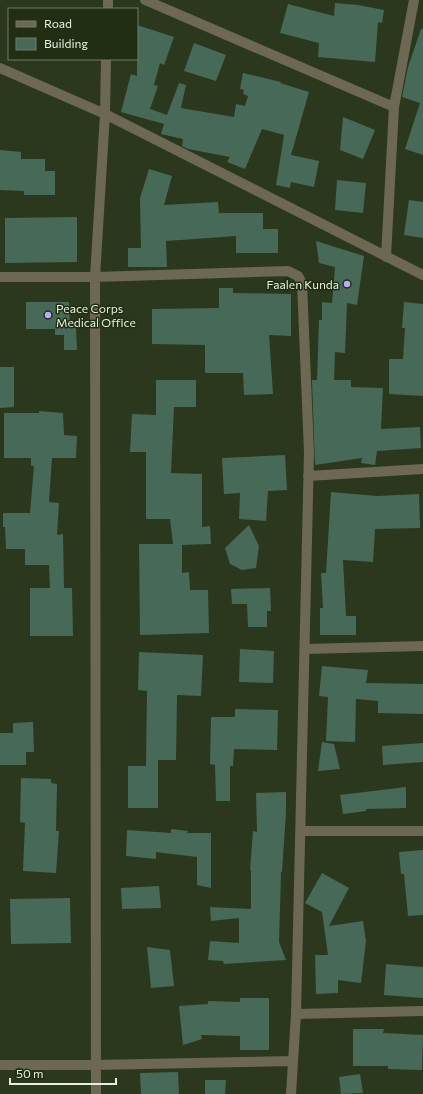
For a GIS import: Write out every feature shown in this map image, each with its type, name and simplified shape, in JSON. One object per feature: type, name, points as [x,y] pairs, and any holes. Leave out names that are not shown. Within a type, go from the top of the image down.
[{"type":"street","points":[[145,0],[394,107]]},
{"type":"street","points":[[386,257],[394,107],[414,0]]},
{"type":"street","points":[[96,1094],[95,277],[105,114],[106,60]]},
{"type":"street","points":[[0,68],[105,114],[423,275]]},
{"type":"street","points":[[0,277],[95,277],[288,271],[298,276],[302,283],[309,453],[296,1014],[291,1094]]},
{"type":"street","points":[[308,476],[423,470]]},
{"type":"street","points":[[305,649],[423,646]]},
{"type":"street","points":[[301,831],[423,831]]},
{"type":"street","points":[[296,1014],[423,1011]]},
{"type":"street","points":[[0,1066],[293,1061]]},
{"type":"building","points":[[335,3],[358,5],[384,10],[382,23],[378,22],[375,62],[318,57],[319,43],[280,33],[288,4],[334,16]]},
{"type":"building","points":[[138,25],[174,37],[164,65],[160,63],[154,85],[158,86],[150,109],[167,115],[179,83],[186,85],[181,108],[234,117],[236,104],[245,106],[248,96],[243,94],[244,90],[240,89],[243,73],[281,82],[280,83],[309,92],[291,155],[319,161],[314,187],[291,182],[290,188],[276,185],[284,135],[262,129],[245,169],[227,162],[230,157],[188,149],[182,146],[183,139],[161,134],[164,124],[121,112],[131,74],[137,76]]},
{"type":"building","points":[[421,29],[423,29],[423,155],[405,149],[420,103],[402,97],[408,67]]},
{"type":"building","points":[[194,43],[226,55],[216,81],[184,71]]},
{"type":"building","points":[[343,117],[375,130],[363,159],[340,150]]},
{"type":"building","points":[[0,150],[21,152],[21,159],[45,159],[45,171],[55,171],[55,195],[24,195],[24,191],[0,190]]},
{"type":"building","points":[[149,169],[172,176],[164,205],[218,202],[219,213],[263,213],[263,229],[278,229],[278,253],[236,253],[236,236],[166,241],[167,267],[128,267],[128,248],[141,248],[140,198]]},
{"type":"building","points":[[337,180],[366,183],[363,213],[335,210]]},
{"type":"building","points":[[409,200],[423,202],[423,238],[404,235]]},
{"type":"building","points":[[77,217],[77,262],[5,263],[5,218]]},
{"type":"building","points":[[316,241],[364,256],[357,305],[347,303],[345,353],[335,352],[334,380],[351,380],[351,387],[383,388],[381,429],[420,427],[421,448],[377,451],[375,465],[361,463],[362,458],[315,465],[312,380],[317,380],[319,320],[322,320],[322,302],[332,303],[335,267],[319,263]]},
{"type":"building","points":[[219,288],[233,288],[233,293],[291,294],[291,336],[269,335],[273,394],[244,395],[243,373],[205,373],[205,345],[152,344],[152,309],[219,308]]},
{"type":"building","name":"Peace Corps Medical Office","points":[[26,302],[69,302],[70,327],[76,327],[77,350],[64,350],[64,335],[55,335],[55,329],[26,329]]},
{"type":"building","points":[[404,302],[423,304],[423,396],[389,394],[389,359],[403,359],[405,328],[402,328]]},
{"type":"building","points":[[0,367],[14,367],[14,407],[0,408]]},
{"type":"building","points":[[156,380],[196,380],[196,407],[174,407],[171,473],[202,474],[202,527],[210,526],[211,544],[182,545],[182,573],[189,572],[190,590],[208,590],[209,633],[140,635],[139,544],[173,544],[170,519],[146,519],[146,452],[130,452],[132,414],[156,415]]},
{"type":"building","points":[[39,411],[63,413],[64,435],[77,436],[76,458],[52,458],[49,502],[59,503],[57,535],[63,534],[64,588],[72,588],[73,636],[30,636],[30,588],[50,588],[49,565],[25,565],[25,549],[6,549],[3,513],[30,513],[34,466],[31,466],[31,458],[4,458],[4,413],[39,413]]},
{"type":"building","points":[[285,455],[287,490],[268,491],[266,521],[239,519],[240,493],[224,494],[222,458]]},
{"type":"building","points":[[331,492],[377,496],[419,494],[420,528],[375,529],[373,562],[343,560],[346,616],[356,616],[356,635],[320,635],[320,608],[323,608],[321,573],[326,573]]},
{"type":"building","points":[[249,525],[259,546],[256,568],[242,570],[230,564],[225,548]]},
{"type":"building","points":[[270,588],[271,611],[267,611],[267,627],[248,627],[247,604],[232,604],[231,589]]},
{"type":"building","points":[[240,649],[274,651],[273,683],[239,682]]},
{"type":"building","points":[[139,652],[203,655],[201,696],[177,695],[176,760],[158,760],[158,808],[128,808],[128,766],[146,766],[147,691],[138,690]]},
{"type":"building","points":[[322,666],[368,670],[366,683],[423,684],[423,714],[378,713],[378,701],[356,699],[355,742],[326,741],[328,697],[319,696]]},
{"type":"building","points":[[235,709],[278,710],[277,750],[234,749],[233,766],[230,766],[230,801],[216,801],[215,765],[210,764],[211,717],[235,717]]},
{"type":"building","points":[[33,722],[34,752],[26,752],[26,765],[0,765],[0,733],[13,733],[13,723]]},
{"type":"building","points":[[322,742],[334,744],[340,769],[318,771]]},
{"type":"building","points":[[423,743],[423,762],[383,765],[382,746]]},
{"type":"building","points":[[21,778],[51,779],[51,783],[57,784],[56,831],[59,831],[56,873],[23,871],[25,823],[20,822]]},
{"type":"building","points":[[406,787],[406,808],[366,809],[366,811],[343,814],[340,795]]},
{"type":"building","points":[[286,792],[286,812],[281,872],[279,942],[286,960],[224,964],[223,961],[208,960],[210,941],[239,943],[239,918],[211,921],[210,907],[251,909],[250,870],[253,831],[257,832],[256,793]]},
{"type":"building","points":[[171,829],[188,831],[187,833],[211,833],[211,888],[197,885],[197,857],[156,852],[156,859],[126,856],[127,830],[171,833]]},
{"type":"building","points":[[423,850],[423,915],[408,916],[404,874],[401,874],[399,852]]},
{"type":"building","points":[[322,873],[349,888],[329,926],[363,921],[366,941],[361,983],[338,980],[338,993],[316,994],[315,955],[328,955],[322,912],[305,903]]},
{"type":"building","points":[[159,886],[161,908],[122,909],[121,888]]},
{"type":"building","points":[[70,898],[71,943],[11,944],[10,899]]},
{"type":"building","points":[[147,947],[170,950],[174,986],[151,988]]},
{"type":"building","points":[[386,964],[423,967],[423,998],[384,995]]},
{"type":"building","points":[[240,998],[269,998],[269,1050],[240,1050],[240,1036],[201,1035],[202,1039],[183,1045],[179,1006],[208,1004],[208,1001],[240,1002]]},
{"type":"building","points":[[353,1029],[384,1029],[383,1033],[423,1035],[422,1070],[388,1069],[388,1066],[353,1066]]},
{"type":"building","points":[[178,1072],[179,1094],[141,1094],[140,1073]]},
{"type":"building","points":[[360,1074],[363,1093],[341,1094],[339,1077]]},
{"type":"building","points":[[205,1080],[226,1080],[225,1094],[205,1094]]},
{"type":"place","name":"Faalen Kunda","points":[[347,284]]},
{"type":"place","name":"Peace Corps Medical Office","points":[[48,315]]}]
